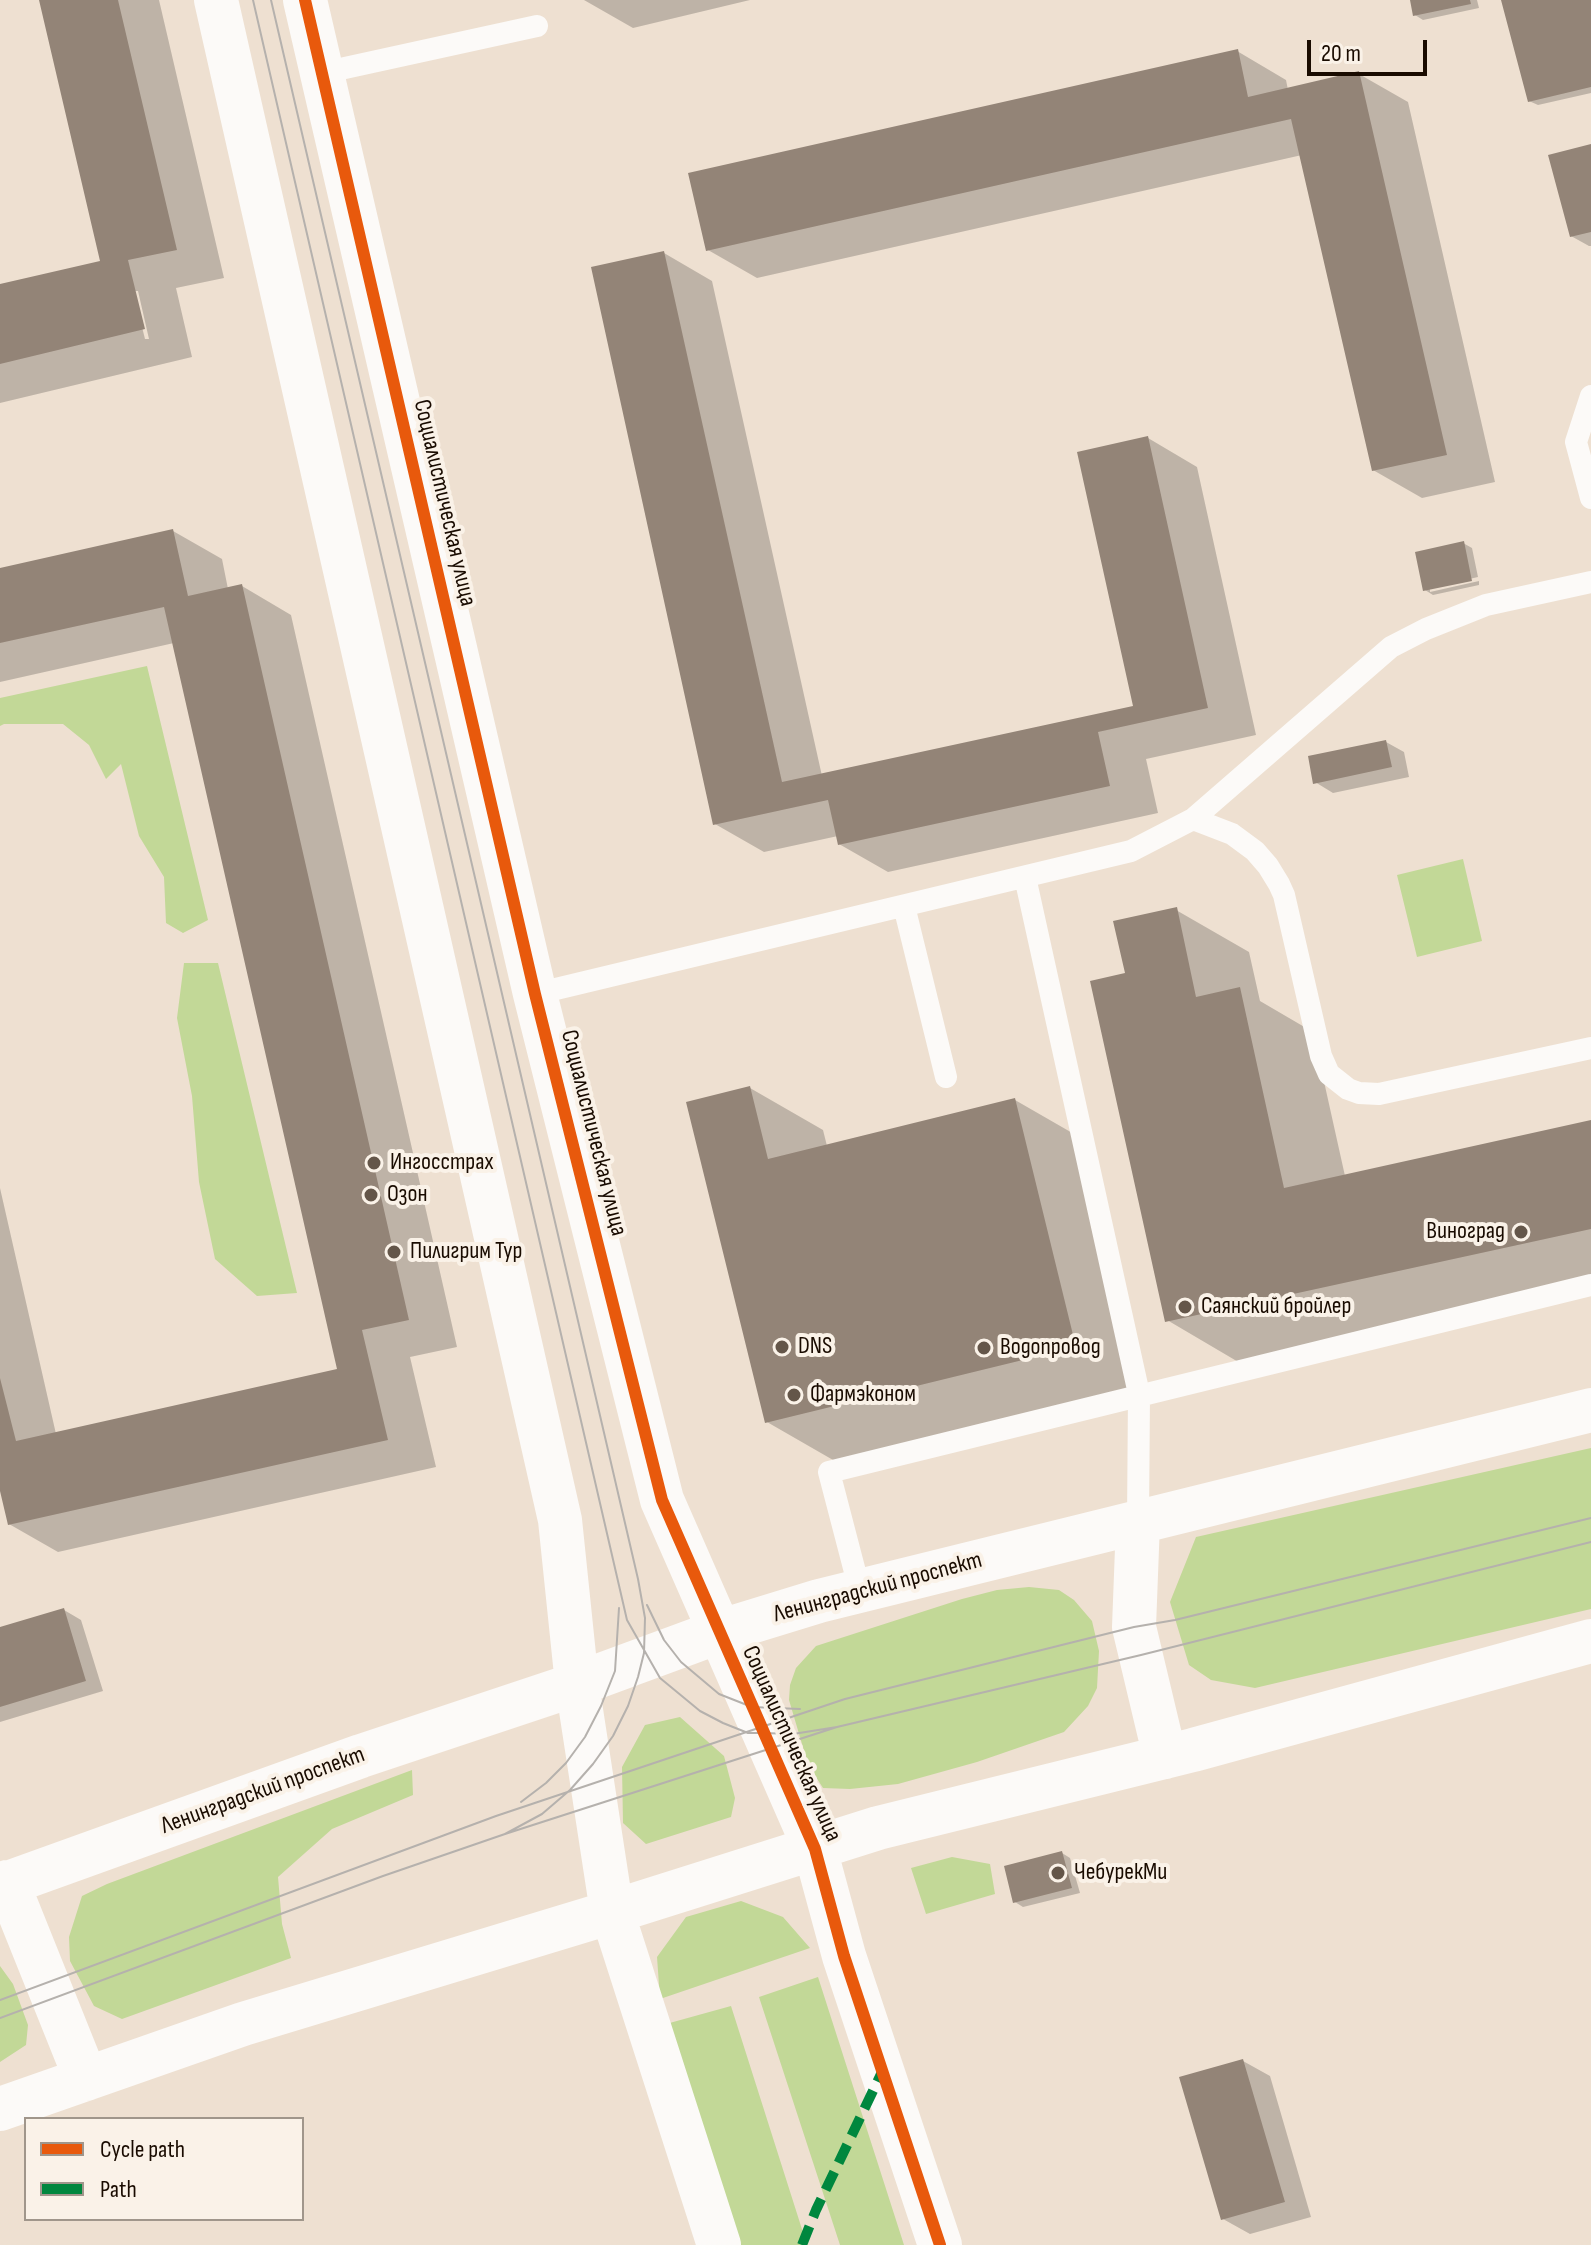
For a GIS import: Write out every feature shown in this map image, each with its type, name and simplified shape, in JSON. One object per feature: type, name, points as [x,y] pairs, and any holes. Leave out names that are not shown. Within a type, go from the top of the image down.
[{"type":"street","points":[[216,0],[560,1520],[577,1684],[612,1912],[719,2245]]},
{"type":"street","name":"Социалистическая улица","points":[[305,0],[535,994],[662,1500],[815,1849],[844,1956],[940,2245]]},
{"type":"street","name":"Ленинградский проспект","points":[[4,1884],[718,1632],[860,1591],[1591,1410]]},
{"type":"street","points":[[1138,1522],[1134,1627],[1165,1757]]},
{"type":"street","points":[[0,2109],[243,2024],[878,1828],[1165,1757],[1591,1641]]},
{"type":"street","points":[[4,1884],[86,2079]]},
{"type":"lane","points":[[322,73],[537,26]]},
{"type":"lane","points":[[1591,396],[1576,442],[1591,498]]},
{"type":"lane","points":[[535,994],[1131,851],[1193,819],[1391,647],[1486,605],[1591,582]]},
{"type":"lane","points":[[1193,819],[1232,834],[1255,851],[1279,884],[1321,1056],[1329,1074],[1348,1089],[1379,1094],[1591,1048]]},
{"type":"lane","points":[[1025,877],[1139,1394],[1138,1522]]},
{"type":"lane","points":[[904,906],[946,1077]]},
{"type":"lane","points":[[860,1591],[829,1472],[1591,1285]]},
{"type":"green space","points":[[147,666],[208,920],[183,933],[166,923],[164,877],[139,836],[121,764],[106,779],[89,745],[63,724],[0,726],[0,698]]},
{"type":"green space","points":[[1463,859],[1482,941],[1417,957],[1397,875]]},
{"type":"green space","points":[[184,963],[218,963],[297,1293],[257,1296],[215,1259],[199,1182],[192,1096],[177,1018]]},
{"type":"green space","points":[[1591,1448],[1591,1609],[1255,1688],[1211,1680],[1189,1665],[1170,1602],[1196,1537]]},
{"type":"green space","points":[[1029,1587],[1059,1590],[1074,1600],[1092,1621],[1099,1651],[1097,1688],[1088,1706],[1064,1732],[977,1762],[898,1784],[850,1789],[823,1788],[805,1754],[789,1700],[796,1668],[816,1646],[962,1599],[997,1590]]},
{"type":"green space","points":[[680,1717],[724,1756],[735,1798],[731,1817],[646,1844],[623,1823],[622,1767],[645,1725]]},
{"type":"green space","points":[[412,1770],[413,1795],[332,1829],[278,1877],[282,1924],[291,1958],[122,2019],[94,2006],[70,1961],[69,1937],[82,1896]]},
{"type":"green space","points":[[952,1857],[990,1864],[995,1894],[926,1914],[911,1868]]},
{"type":"green space","points":[[741,1901],[783,1917],[810,1948],[660,1999],[657,1957],[686,1917]]},
{"type":"green space","points":[[0,1966],[13,1984],[28,2025],[26,2045],[0,2062]]},
{"type":"green space","points":[[818,1977],[904,2245],[840,2245],[759,1997]]},
{"type":"green space","points":[[731,2006],[807,2245],[736,2245],[666,2024]]},
{"type":"building","points":[[39,0],[118,0],[177,250],[128,260],[145,329],[0,364],[0,284],[100,261]]},
{"type":"building","points":[[1410,0],[1470,0],[1471,4],[1413,16]]},
{"type":"building","points":[[1501,0],[1591,0],[1591,87],[1528,102]]},
{"type":"building","points":[[1238,49],[1248,97],[1359,71],[1447,455],[1372,471],[1291,119],[706,251],[688,173]]},
{"type":"building","points":[[1591,144],[1591,232],[1570,237],[1548,155]]},
{"type":"building","points":[[664,251],[782,782],[1133,706],[1077,452],[1148,436],[1208,708],[1098,732],[1110,786],[838,845],[828,800],[713,825],[591,267]]},
{"type":"building","points":[[173,529],[188,596],[242,584],[409,1320],[362,1330],[388,1440],[8,1525],[0,1491],[0,1378],[16,1441],[337,1369],[164,607],[0,643],[0,568]]},
{"type":"building","points":[[1464,541],[1472,581],[1423,591],[1415,552]]},
{"type":"building","points":[[1386,740],[1392,767],[1313,784],[1308,756]]},
{"type":"building","points":[[1177,907],[1196,997],[1240,987],[1284,1188],[1591,1120],[1591,1229],[1165,1322],[1090,981],[1125,973],[1113,921]]},
{"type":"building","points":[[750,1086],[768,1159],[1015,1098],[1076,1347],[765,1423],[686,1102]]},
{"type":"building","points":[[64,1608],[86,1681],[0,1707],[0,1627]]},
{"type":"building","points":[[1062,1851],[1072,1888],[1013,1903],[1004,1866]]},
{"type":"building","points":[[1243,2059],[1285,2202],[1221,2220],[1179,2077]]},
{"type":"tram line","points":[[253,0],[627,1620],[660,1678],[700,1711],[723,1723],[748,1733],[793,1734],[837,1727]]},
{"type":"tram line","points":[[271,0],[645,1618],[644,1653],[638,1677],[613,1736],[570,1790],[542,1814],[505,1834]]},
{"type":"tram line","points":[[0,2000],[496,1816],[845,1699],[1591,1518]]},
{"type":"tram line","points":[[0,2018],[383,1876],[837,1727],[1141,1655],[1591,1542]]},
{"type":"tram line","points":[[647,1605],[664,1640],[681,1662],[719,1694],[752,1707],[800,1709]]},
{"type":"tram line","points":[[521,1802],[566,1763],[585,1737],[601,1706],[615,1671],[619,1608]]},
{"type":"marked path","points":[[802,2245],[882,2072]]},
{"type":"cycle path","points":[[305,0],[535,994],[662,1500],[815,1849],[844,1956],[940,2245]]},
{"type":"place","name":"Ингосстрах","points":[[374,1163]]},
{"type":"place","name":"Озон","points":[[371,1195]]},
{"type":"place","name":"Виноград","points":[[1521,1232]]},
{"type":"place","name":"Пилигрим Тур","points":[[394,1252]]},
{"type":"place","name":"Саянский бройлер","points":[[1185,1307]]},
{"type":"place","name":"DNS","points":[[782,1347]]},
{"type":"place","name":"Водопровод","points":[[984,1348]]},
{"type":"place","name":"Фармэконом","points":[[794,1395]]},
{"type":"place","name":"ЧебурекМи","points":[[1058,1873]]}]
